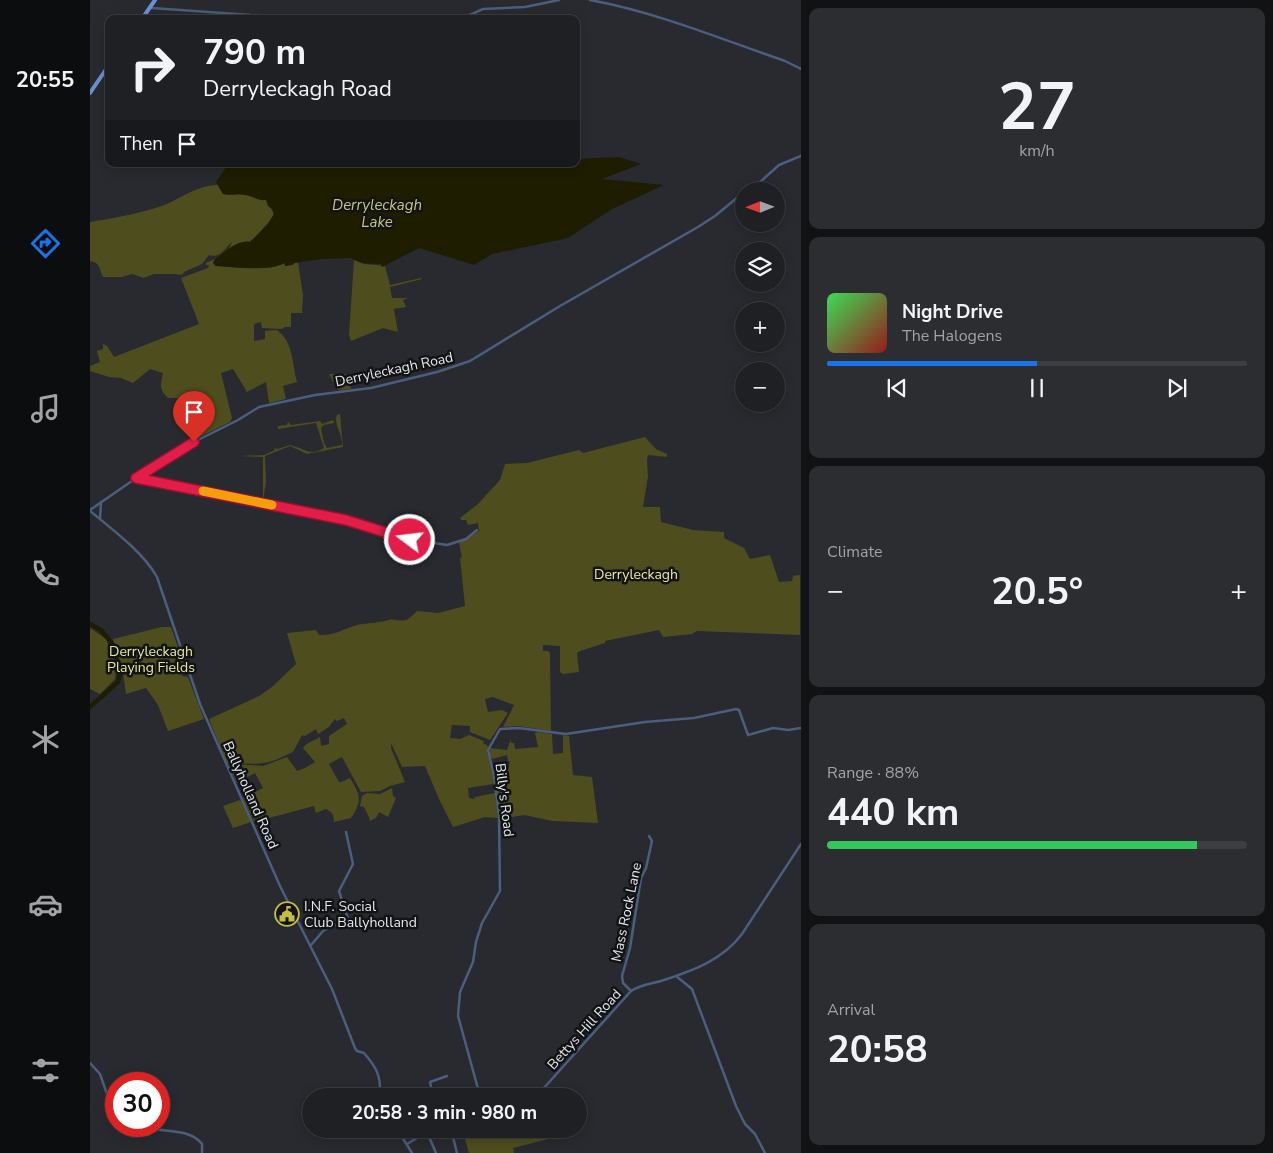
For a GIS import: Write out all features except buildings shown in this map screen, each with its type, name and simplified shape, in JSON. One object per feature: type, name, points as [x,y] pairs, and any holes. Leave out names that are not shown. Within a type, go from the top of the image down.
[{"type":"main road","points":[[144,15],[155,0]]},
{"type":"main road","points":[[90,93],[105,71]]},
{"type":"street","points":[[470,15],[483,9],[525,7],[559,0]]},
{"type":"street","points":[[590,0],[610,2],[661,18],[784,60],[800,69]]},
{"type":"street","points":[[150,6],[152,8],[263,15]]},
{"type":"street","name":"Derryleckagh Road","points":[[761,182],[779,165],[800,156]]},
{"type":"street","name":"Derryleckagh Road","points":[[90,510],[136,478],[194,442],[259,407],[315,395],[372,388],[470,362],[560,306],[698,227],[735,199]]},
{"type":"street","points":[[136,478],[346,520],[386,534],[447,545],[466,539],[477,530]]},
{"type":"street","points":[[100,519],[102,502]]},
{"type":"street","name":"Ballyholland Road","points":[[90,510],[120,536],[152,568],[158,578],[200,704],[280,886],[332,989],[357,1051],[364,1052],[379,1075],[380,1088]]},
{"type":"street","name":"Billy's Road","points":[[478,1088],[458,1016],[458,1000],[473,962],[476,942],[482,923],[500,891],[499,816],[494,776],[488,750],[500,729],[519,728],[566,734],[645,722],[694,718],[736,708],[739,710],[748,735],[773,728],[788,730],[800,728]]},
{"type":"street","points":[[311,945],[324,930],[348,918],[339,891],[353,864],[346,832]]},
{"type":"street","name":"Mass Rock Lane","points":[[631,991],[623,983],[622,972],[630,948],[641,878],[646,868],[652,841],[649,836]]},
{"type":"street","name":"Bettys Hill Road","points":[[544,1088],[631,991],[640,986],[676,976],[715,959],[736,942],[800,844]]},
{"type":"street","points":[[676,976],[690,986],[694,992],[740,1116],[755,1134],[765,1153]]},
{"type":"street","points":[[90,1063],[100,1074],[105,1088]]},
{"type":"street","points":[[431,1088],[430,1082],[447,1076]]},
{"type":"street","points":[[170,1131],[190,1134],[198,1138],[202,1144],[202,1153]]},
{"type":"street","points":[[403,1138],[412,1153]]},
{"type":"street","points":[[407,1144],[418,1138]]},
{"type":"street","points":[[430,1138],[436,1153]]},
{"type":"street","points":[[453,1138],[457,1153]]},
{"type":"green space","points":[[218,185],[223,194],[242,194],[266,199],[274,214],[263,229],[249,242],[229,249],[232,242],[219,254],[209,255],[202,264],[179,275],[154,274],[144,278],[132,274],[122,277],[103,277],[98,265],[90,261],[90,222],[153,209],[195,190]]},
{"type":"green space","points":[[215,259],[213,263],[216,266],[242,268],[260,268],[285,263],[285,266],[298,262],[303,295],[302,313],[291,313],[291,327],[282,329],[262,328],[261,322],[254,324],[254,341],[265,339],[265,331],[277,330],[283,335],[292,354],[297,382],[283,386],[286,399],[269,403],[266,382],[247,392],[233,369],[221,373],[232,418],[230,422],[190,442],[200,429],[187,401],[178,398],[168,398],[163,392],[161,387],[163,373],[150,369],[133,383],[121,378],[109,377],[90,371],[90,366],[100,362],[97,351],[103,349],[103,344],[107,346],[114,357],[199,324],[181,278],[208,268],[209,265],[206,265],[206,263]]},
{"type":"green space","points":[[354,260],[364,264],[385,266],[390,285],[422,279],[390,287],[392,298],[408,298],[403,300],[406,307],[394,309],[398,332],[383,328],[351,341],[349,335]]},
{"type":"green space","points":[[329,374],[346,374],[351,389],[338,390]]},
{"type":"green space","points":[[340,414],[343,447],[307,454],[290,446],[265,456],[266,482],[263,500],[263,457],[239,456],[264,455],[275,450],[274,448],[278,449],[290,445],[311,452],[324,448],[316,423],[278,429],[278,426],[287,425],[288,422],[291,425],[320,421],[322,424],[333,420],[334,423],[324,425],[321,428],[324,443],[327,448],[342,445],[336,422],[337,415]]},
{"type":"green space","name":"Derryleckagh","points":[[645,437],[656,449],[667,454],[667,457],[648,455],[648,477],[643,507],[660,507],[661,522],[693,530],[724,532],[724,538],[744,548],[750,559],[770,555],[779,582],[792,581],[793,576],[800,575],[800,635],[697,631],[692,634],[663,637],[659,630],[605,641],[605,643],[580,651],[577,653],[579,672],[563,674],[560,672],[560,646],[543,645],[543,651],[550,653],[551,731],[518,726],[503,727],[514,705],[493,697],[485,699],[488,712],[502,710],[508,713],[490,740],[470,732],[470,726],[452,725],[450,738],[460,739],[469,735],[484,741],[483,743],[488,746],[487,751],[494,780],[493,784],[468,788],[469,798],[474,799],[475,797],[495,793],[498,818],[485,817],[453,827],[425,766],[402,767],[391,743],[391,748],[405,782],[380,791],[361,792],[342,757],[329,764],[339,782],[350,778],[358,793],[359,802],[351,818],[334,822],[330,811],[326,809],[316,813],[314,806],[254,822],[243,798],[263,788],[255,773],[237,783],[229,767],[235,764],[263,766],[287,757],[297,771],[315,762],[303,748],[309,742],[320,737],[321,746],[329,744],[329,736],[347,724],[344,718],[337,721],[335,719],[329,727],[318,734],[316,729],[305,736],[302,735],[293,752],[275,760],[258,764],[236,763],[227,764],[209,719],[259,696],[272,687],[296,664],[287,633],[316,630],[319,635],[329,634],[357,625],[391,620],[406,620],[417,611],[438,613],[465,606],[460,558],[462,557],[459,543],[479,531],[478,523],[468,525],[466,520],[461,520],[460,518],[478,504],[500,480],[505,464],[527,463],[579,450],[583,453]]},
{"type":"green space","name":"Derryleckagh Playing Fields","points":[[162,627],[171,627],[184,665],[180,669],[182,676],[188,677],[204,719],[168,731],[158,705],[146,688],[126,694],[123,672],[113,639]]},
{"type":"green space","points":[[90,628],[106,639],[116,667],[115,679],[100,694],[90,689]]},
{"type":"green space","points":[[535,733],[552,734],[553,754],[563,753],[563,735],[569,736],[573,775],[592,777],[598,823],[553,821],[524,815],[500,819],[494,772],[506,778],[510,761],[508,761],[507,755],[492,759],[490,748],[507,750],[511,739],[515,749],[538,747]]},
{"type":"green space","points":[[392,788],[393,796],[396,798],[388,817],[379,812],[376,818],[370,821],[364,807],[360,806],[362,796],[367,793],[380,794]]},
{"type":"green space","points":[[240,800],[251,822],[233,828],[223,806]]},
{"type":"green space","points":[[465,1138],[552,1138],[513,1148],[514,1153],[469,1153]]},
{"type":"water","name":"Derryleckagh Lake","points":[[619,157],[641,164],[602,179],[664,185],[612,209],[568,238],[492,254],[474,265],[419,248],[382,267],[381,264],[362,263],[350,258],[321,259],[285,266],[284,263],[278,266],[261,268],[216,266],[213,263],[215,259],[236,244],[250,242],[269,223],[274,214],[266,200],[242,194],[223,194],[216,182],[226,167],[580,167],[580,159]]},
{"type":"waterway","points":[[90,624],[101,630],[111,642],[121,671],[118,682],[90,707]]},
{"type":"slow traffic","points":[[203,491],[272,505]]},
{"type":"place","name":"I.N.F. Social Club Ballyholland","points":[[287,914]]},
{"type":"route","points":[[194,442],[154,465],[136,478],[346,520],[410,540]]}]
